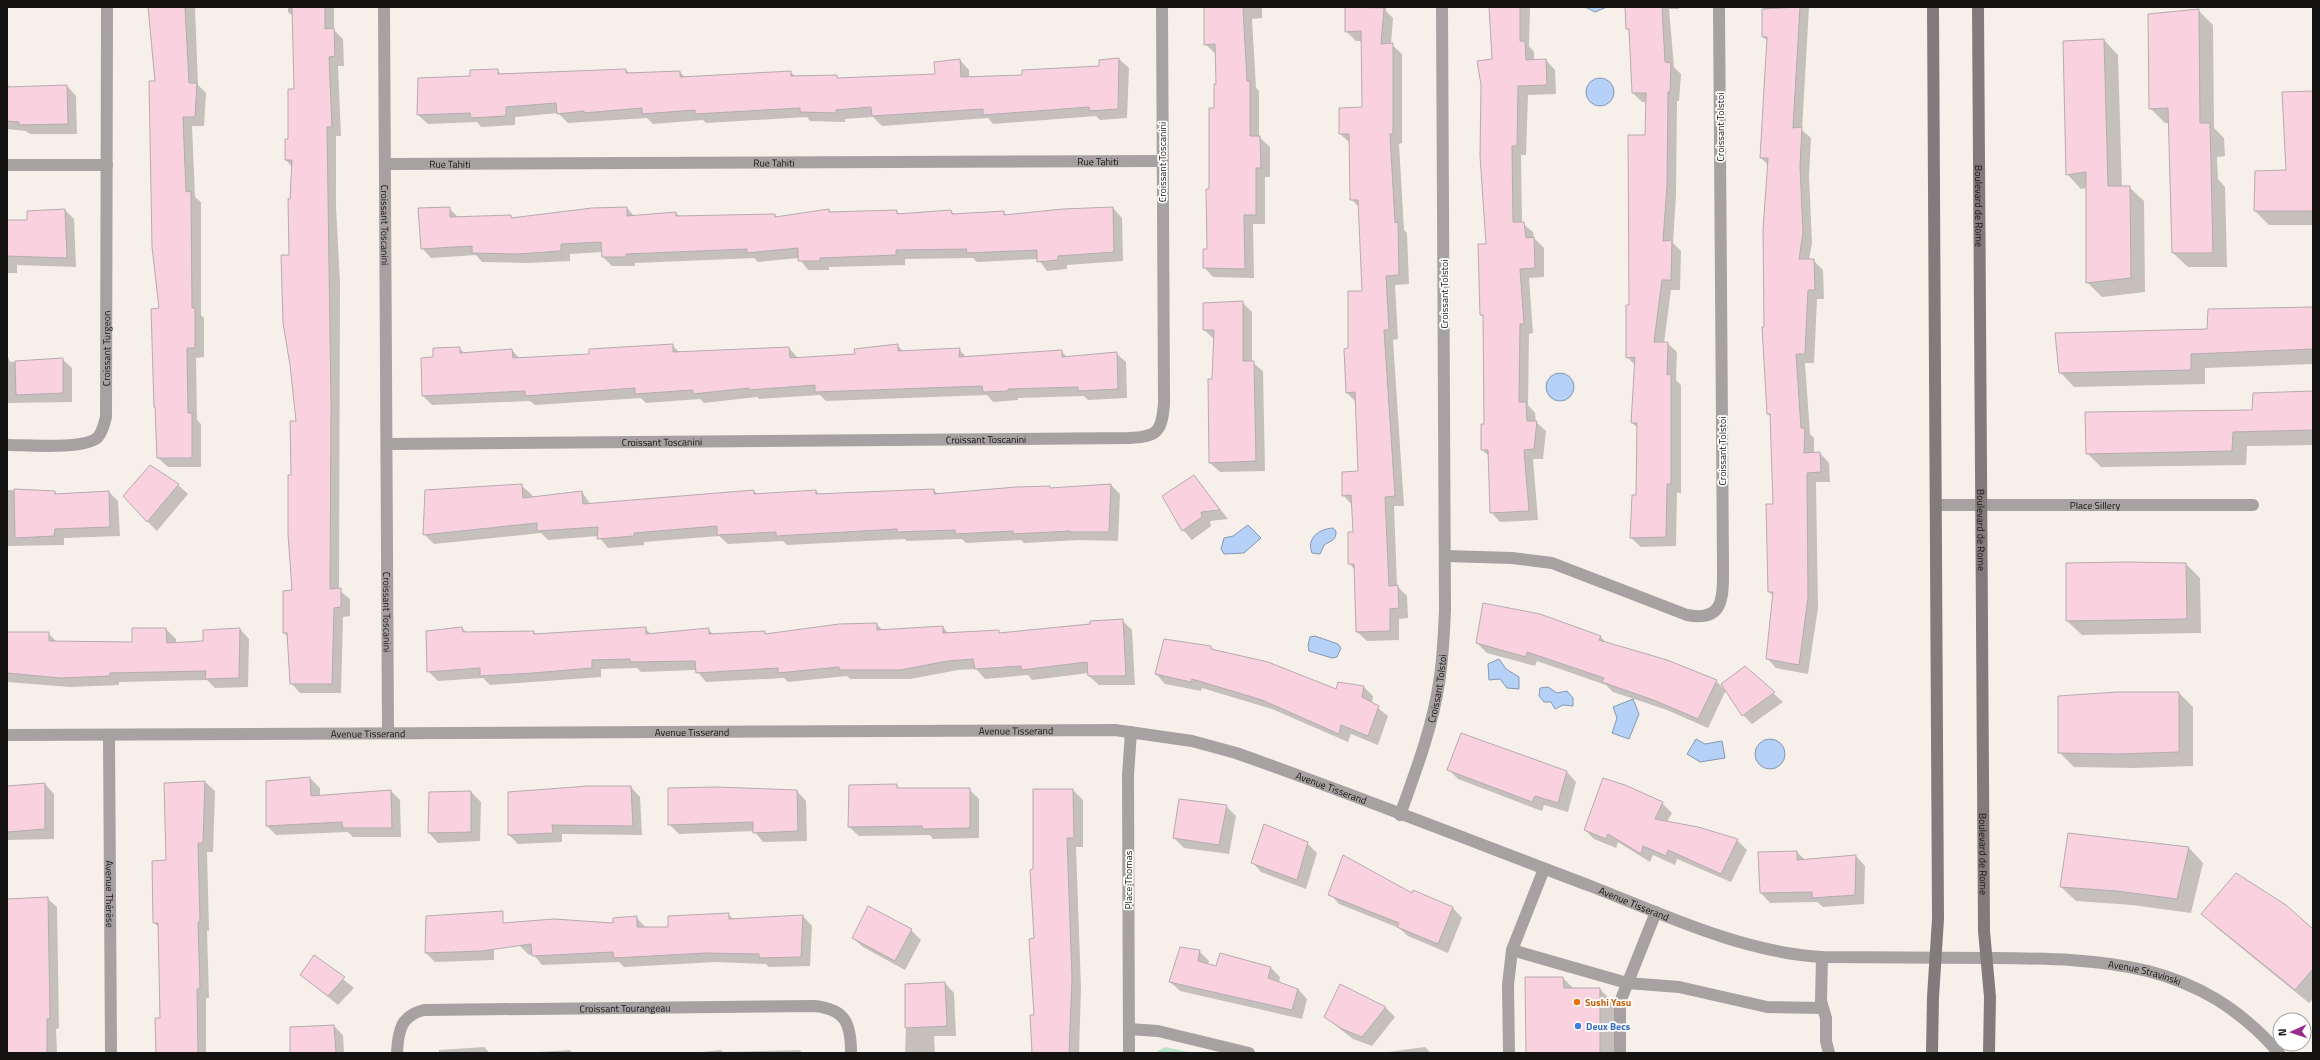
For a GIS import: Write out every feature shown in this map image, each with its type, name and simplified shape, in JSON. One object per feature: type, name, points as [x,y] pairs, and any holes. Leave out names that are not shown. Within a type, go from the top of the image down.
[{"type":"main road","points":[[1932,1053],[1935,958],[1938,919],[1933,7]]},
{"type":"main road","name":"Boulevard de Rome","points":[[1978,7],[1984,924],[1990,997],[1989,1053]]},
{"type":"street","name":"Croissant Turgeon","points":[[7,445],[74,445],[88,442],[97,438],[103,428],[107,398],[107,7]]},
{"type":"street","name":"Croissant Toscanini","points":[[384,7],[388,733]]},
{"type":"street","name":"Croissant Toscanini","points":[[387,444],[1121,438],[1150,436],[1158,431],[1162,424],[1164,403],[1162,7]]},
{"type":"street","name":"Croissant Tolstoi","points":[[1400,815],[1428,731],[1439,684],[1445,617],[1442,7]]},
{"type":"street","name":"Croissant Tolstoi","points":[[1445,556],[1537,560],[1564,567],[1687,615],[1708,616],[1717,611],[1721,600],[1723,568],[1719,7]]},
{"type":"street","name":"Rue Tahiti","points":[[386,164],[1162,161]]},
{"type":"street","points":[[7,165],[107,165]]},
{"type":"street","name":"Place Sillery","points":[[1936,505],[2253,505]]},
{"type":"street","name":"Avenue Tisserand","points":[[7,735],[1081,729],[1131,732],[1192,741],[1218,748],[1283,770],[1656,912],[1762,948],[1800,956],[1822,957],[1986,958]]},
{"type":"street","name":"Place Thomas","points":[[1129,1053],[1128,775],[1131,732]]},
{"type":"street","name":"Avenue Thérèse","points":[[109,735],[111,1053]]},
{"type":"street","points":[[1509,1053],[1508,985],[1512,950],[1544,869]]},
{"type":"street","points":[[1620,1053],[1620,1002],[1656,912]]},
{"type":"street","points":[[1512,950],[1627,983],[1678,988],[1767,1007],[1823,1008]]},
{"type":"street","points":[[1822,957],[1821,1001],[1826,1018],[1826,1041],[1829,1053]]},
{"type":"street","name":"Avenue Stravinski","points":[[1986,958],[2102,961],[2153,972],[2195,989],[2223,1004],[2250,1026],[2278,1053]]},
{"type":"street","name":"Croissant Tourangeau","points":[[397,1053],[401,1025],[414,1012],[424,1010],[814,1006],[835,1010],[846,1020],[850,1029],[851,1053]]},
{"type":"street","points":[[1128,1029],[1158,1031],[1249,1053]]},
{"type":"green space","points":[[1165,1047],[1193,1053],[1154,1053]]},
{"type":"water","points":[[1585,7],[1607,7],[1595,12]]},
{"type":"water","points":[[1600,78],[1610,82],[1614,92],[1610,102],[1600,106],[1590,102],[1586,92],[1590,82]]},
{"type":"water","points":[[1560,373],[1570,377],[1574,387],[1570,397],[1560,401],[1550,397],[1546,387],[1550,377]]},
{"type":"water","points":[[1248,525],[1261,538],[1244,553],[1224,554],[1221,549],[1224,538],[1233,536]]},
{"type":"water","points":[[1333,528],[1336,531],[1334,539],[1324,545],[1320,554],[1312,553],[1311,543],[1315,535],[1323,530]]},
{"type":"water","points":[[1315,636],[1338,644],[1341,648],[1337,657],[1332,658],[1309,651],[1308,645],[1310,637]]},
{"type":"water","points":[[1499,659],[1506,669],[1519,677],[1519,689],[1507,688],[1500,679],[1489,680],[1488,664]]},
{"type":"water","points":[[1548,687],[1557,693],[1567,691],[1573,698],[1573,706],[1563,705],[1555,709],[1551,702],[1544,702],[1539,696],[1540,688]]},
{"type":"water","points":[[1633,699],[1639,714],[1629,739],[1612,733],[1617,718],[1613,707]]},
{"type":"water","points":[[1696,739],[1705,744],[1722,741],[1725,758],[1700,762],[1687,754]]},
{"type":"water","points":[[1770,739],[1781,743],[1785,754],[1781,765],[1770,769],[1759,765],[1755,754],[1759,743]]},
{"type":"building","points":[[148,7],[185,7],[189,83],[197,83],[195,117],[183,117],[186,192],[191,191],[192,308],[195,308],[195,348],[187,348],[188,413],[192,413],[192,458],[157,458],[151,309],[159,308],[152,247],[149,81],[155,81]]},
{"type":"building","points":[[292,7],[325,7],[325,29],[334,28],[335,56],[329,57],[332,127],[327,127],[331,404],[330,589],[341,588],[341,607],[334,608],[332,684],[290,684],[287,633],[283,633],[283,591],[292,590],[288,534],[288,475],[291,475],[290,421],[296,421],[290,365],[283,323],[281,255],[289,255],[288,199],[290,199],[292,160],[285,160],[285,139],[288,139],[288,89],[294,89]]},
{"type":"building","points":[[1204,7],[1243,7],[1247,81],[1250,81],[1250,136],[1260,136],[1261,168],[1256,168],[1256,215],[1244,215],[1245,269],[1203,268],[1203,249],[1207,249],[1206,189],[1209,189],[1209,108],[1214,108],[1214,84],[1216,84],[1215,44],[1204,45]]},
{"type":"building","points":[[1345,7],[1384,8],[1381,44],[1393,43],[1393,134],[1390,134],[1395,223],[1398,222],[1399,275],[1386,276],[1389,330],[1384,330],[1395,496],[1385,497],[1389,586],[1398,585],[1399,608],[1390,609],[1390,631],[1356,632],[1354,564],[1348,564],[1348,532],[1353,532],[1351,495],[1342,496],[1342,472],[1358,471],[1355,392],[1346,393],[1344,349],[1348,348],[1348,291],[1362,291],[1358,200],[1350,200],[1349,134],[1339,134],[1339,108],[1362,107],[1361,31],[1345,32]]},
{"type":"building","points":[[1489,7],[1520,7],[1520,41],[1525,41],[1526,60],[1546,59],[1547,85],[1518,86],[1517,146],[1512,146],[1513,222],[1524,222],[1526,238],[1534,237],[1535,268],[1520,269],[1524,324],[1520,324],[1519,402],[1526,402],[1527,421],[1537,421],[1534,449],[1524,450],[1529,511],[1490,513],[1488,450],[1481,450],[1481,424],[1484,424],[1483,315],[1480,315],[1478,244],[1486,244],[1480,156],[1481,85],[1477,61],[1492,59]]},
{"type":"building","points":[[1625,7],[1662,7],[1665,62],[1671,63],[1670,92],[1668,92],[1667,185],[1663,241],[1672,240],[1671,280],[1662,280],[1654,342],[1668,342],[1667,375],[1671,374],[1671,484],[1667,484],[1666,537],[1630,538],[1632,495],[1636,495],[1637,423],[1631,423],[1635,357],[1626,358],[1626,305],[1629,305],[1628,135],[1645,135],[1646,93],[1632,93],[1629,29],[1626,29]]},
{"type":"building","points":[[1800,7],[1793,128],[1802,127],[1800,166],[1803,233],[1799,259],[1814,259],[1815,290],[1808,290],[1805,354],[1796,354],[1801,428],[1805,428],[1804,453],[1820,452],[1821,472],[1807,473],[1808,598],[1799,665],[1766,659],[1773,592],[1768,592],[1766,504],[1773,504],[1770,414],[1767,414],[1762,327],[1764,327],[1763,230],[1768,158],[1760,158],[1767,37],[1762,37],[1762,9]]},
{"type":"building","points":[[2199,9],[2200,123],[2210,123],[2213,253],[2172,253],[2168,108],[2149,109],[2148,14]]},
{"type":"building","points":[[2104,39],[2108,186],[2130,186],[2131,278],[2086,283],[2086,172],[2066,175],[2063,41]]},
{"type":"building","points":[[1119,58],[1118,109],[1090,111],[1089,107],[983,115],[983,109],[872,116],[871,107],[836,110],[836,113],[800,112],[800,108],[695,114],[695,110],[642,114],[642,108],[557,114],[556,103],[506,107],[506,116],[471,118],[470,113],[417,115],[418,78],[470,76],[470,70],[498,69],[498,74],[626,69],[626,73],[680,71],[680,77],[791,71],[791,76],[837,75],[837,78],[935,74],[934,62],[960,59],[961,77],[1022,75],[1022,70],[1099,66],[1099,60]]},
{"type":"building","points":[[67,85],[68,124],[19,125],[19,122],[7,121],[7,87]]},
{"type":"building","points":[[2313,91],[2313,211],[2254,211],[2255,171],[2286,170],[2282,92]]},
{"type":"building","points":[[450,207],[450,217],[511,215],[511,218],[592,208],[627,207],[627,216],[676,212],[676,216],[775,214],[775,217],[829,209],[829,212],[897,210],[897,214],[951,210],[952,214],[1004,211],[1004,215],[1063,209],[1113,207],[1114,252],[1058,256],[1058,260],[1037,262],[1037,250],[966,253],[967,249],[896,250],[896,255],[820,258],[820,261],[798,261],[798,248],[747,253],[747,249],[626,254],[626,257],[602,257],[601,242],[561,244],[561,251],[517,254],[472,253],[472,246],[421,249],[418,208]]},
{"type":"building","points":[[65,209],[67,258],[7,256],[7,220],[27,220],[27,211]]},
{"type":"building","points":[[1243,301],[1243,361],[1254,361],[1256,461],[1209,463],[1208,379],[1212,379],[1214,330],[1203,330],[1203,303]]},
{"type":"building","points":[[2313,307],[2313,349],[2191,354],[2191,370],[2059,373],[2055,333],[2207,329],[2208,309]]},
{"type":"building","points":[[673,344],[673,352],[789,347],[790,358],[855,354],[854,349],[898,344],[898,351],[960,348],[959,357],[1062,350],[1062,357],[1117,352],[1118,389],[1078,391],[1078,387],[1008,389],[1008,391],[983,392],[982,386],[815,392],[815,385],[749,390],[749,388],[693,394],[693,390],[635,394],[635,388],[525,396],[525,391],[422,396],[421,358],[433,357],[433,348],[460,347],[460,353],[512,349],[513,358],[589,354],[589,349]]},
{"type":"building","points":[[63,358],[63,393],[16,395],[15,361]]},
{"type":"building","points":[[2313,391],[2313,430],[2233,432],[2232,451],[2086,454],[2085,412],[2252,410],[2253,393]]},
{"type":"building","points":[[150,465],[179,484],[147,522],[123,496]]},
{"type":"building","points":[[1194,475],[1220,510],[1201,512],[1202,517],[1182,531],[1162,496]]},
{"type":"building","points":[[522,484],[523,498],[582,491],[583,504],[754,490],[754,494],[816,490],[816,494],[934,489],[934,494],[1016,487],[1050,486],[1050,488],[1111,484],[1109,532],[1070,531],[1013,534],[1013,531],[955,534],[955,530],[897,532],[897,529],[776,536],[776,532],[717,535],[717,526],[634,533],[634,536],[597,539],[598,527],[537,531],[537,523],[423,535],[425,490]]},
{"type":"building","points":[[14,489],[55,491],[55,494],[109,491],[110,527],[55,529],[54,536],[15,538]]},
{"type":"building","points":[[2066,563],[2186,563],[2187,619],[2066,621]]},
{"type":"building","points":[[1483,603],[1540,614],[1601,636],[1599,640],[1667,660],[1717,680],[1698,719],[1656,701],[1602,682],[1604,678],[1527,652],[1526,657],[1476,643]]},
{"type":"building","points":[[1123,619],[1126,676],[1088,676],[1087,662],[1021,670],[1021,666],[975,669],[973,659],[948,661],[900,670],[839,670],[839,667],[778,673],[778,668],[696,673],[695,661],[630,662],[630,659],[592,660],[592,668],[533,673],[480,676],[480,668],[427,672],[426,631],[462,627],[463,632],[534,631],[534,634],[646,627],[646,634],[709,628],[709,634],[765,631],[765,634],[839,624],[877,623],[877,630],[943,626],[943,633],[999,630],[999,633],[1090,624],[1090,621]]},
{"type":"building","points":[[132,628],[166,628],[167,643],[203,641],[203,630],[240,628],[239,678],[205,679],[206,671],[110,673],[110,676],[61,678],[7,673],[7,632],[49,632],[49,641],[132,642]]},
{"type":"building","points":[[1164,639],[1211,646],[1211,649],[1268,662],[1336,689],[1338,682],[1364,686],[1362,697],[1379,706],[1368,736],[1341,725],[1339,734],[1262,700],[1192,679],[1191,682],[1155,674]]},
{"type":"building","points":[[1745,666],[1775,692],[1742,716],[1721,684]]},
{"type":"building","points":[[2117,692],[2179,692],[2179,752],[2119,754],[2058,753],[2058,696]]},
{"type":"building","points":[[1461,733],[1567,771],[1558,803],[1535,796],[1532,802],[1447,770]]},
{"type":"building","points":[[310,777],[311,796],[391,790],[392,828],[343,828],[342,822],[266,826],[266,781]]},
{"type":"building","points":[[1603,778],[1625,785],[1663,802],[1655,819],[1698,827],[1738,839],[1721,874],[1668,850],[1666,856],[1643,846],[1641,854],[1608,834],[1606,839],[1584,830]]},
{"type":"building","points":[[205,781],[203,843],[198,843],[200,988],[197,989],[198,1053],[156,1053],[155,1018],[160,1018],[158,923],[153,923],[152,861],[166,860],[164,783]]},
{"type":"building","points":[[45,783],[45,829],[7,832],[7,786]]},
{"type":"building","points":[[897,784],[897,788],[970,788],[970,828],[923,829],[922,826],[848,827],[849,785]]},
{"type":"building","points":[[588,786],[631,786],[633,826],[552,825],[553,833],[508,835],[508,792]]},
{"type":"building","points":[[716,787],[797,790],[798,831],[753,833],[753,822],[668,825],[668,788]]},
{"type":"building","points":[[1033,789],[1073,789],[1074,838],[1067,838],[1072,978],[1069,1053],[1032,1053],[1030,1015],[1034,1015],[1029,939],[1034,938],[1030,870],[1033,869]]},
{"type":"building","points":[[471,791],[471,832],[428,833],[429,792]]},
{"type":"building","points":[[1179,799],[1227,805],[1219,845],[1173,838]]},
{"type":"building","points":[[1264,824],[1308,842],[1297,880],[1251,863]]},
{"type":"building","points":[[2068,833],[2189,847],[2177,899],[2117,891],[2060,887]]},
{"type":"building","points":[[1797,851],[1797,860],[1856,855],[1855,895],[1812,898],[1812,892],[1760,893],[1758,852]]},
{"type":"building","points":[[1343,855],[1412,893],[1413,890],[1453,907],[1438,944],[1397,927],[1399,923],[1328,895]]},
{"type":"building","points":[[2236,873],[2286,905],[2313,929],[2313,969],[2295,990],[2201,914]]},
{"type":"building","points":[[48,897],[50,1019],[47,1019],[47,1053],[7,1053],[7,899]]},
{"type":"building","points":[[868,906],[912,929],[895,961],[852,938]]},
{"type":"building","points":[[503,911],[503,923],[554,919],[613,923],[613,918],[637,916],[637,927],[668,927],[668,916],[729,913],[729,919],[803,915],[801,957],[759,958],[759,954],[706,953],[614,958],[613,952],[532,956],[531,944],[482,951],[425,953],[426,916]]},
{"type":"building","points":[[1180,947],[1200,950],[1198,961],[1216,966],[1220,953],[1271,967],[1268,978],[1298,989],[1292,1010],[1169,982]]},
{"type":"building","points":[[314,955],[345,977],[328,996],[300,975]]},
{"type":"building","points":[[1525,977],[1563,977],[1564,988],[1600,988],[1600,1053],[1526,1053]]},
{"type":"building","points":[[945,982],[947,1026],[905,1028],[905,984]]},
{"type":"building","points":[[1340,984],[1386,1007],[1362,1037],[1342,1029],[1324,1017]]},
{"type":"building","points":[[334,1025],[336,1053],[290,1053],[290,1027]]},
{"type":"place","name":"Sushi Yasu","points":[[1577,1002]]},
{"type":"place","name":"Deux Becs","points":[[1578,1026]]}]
